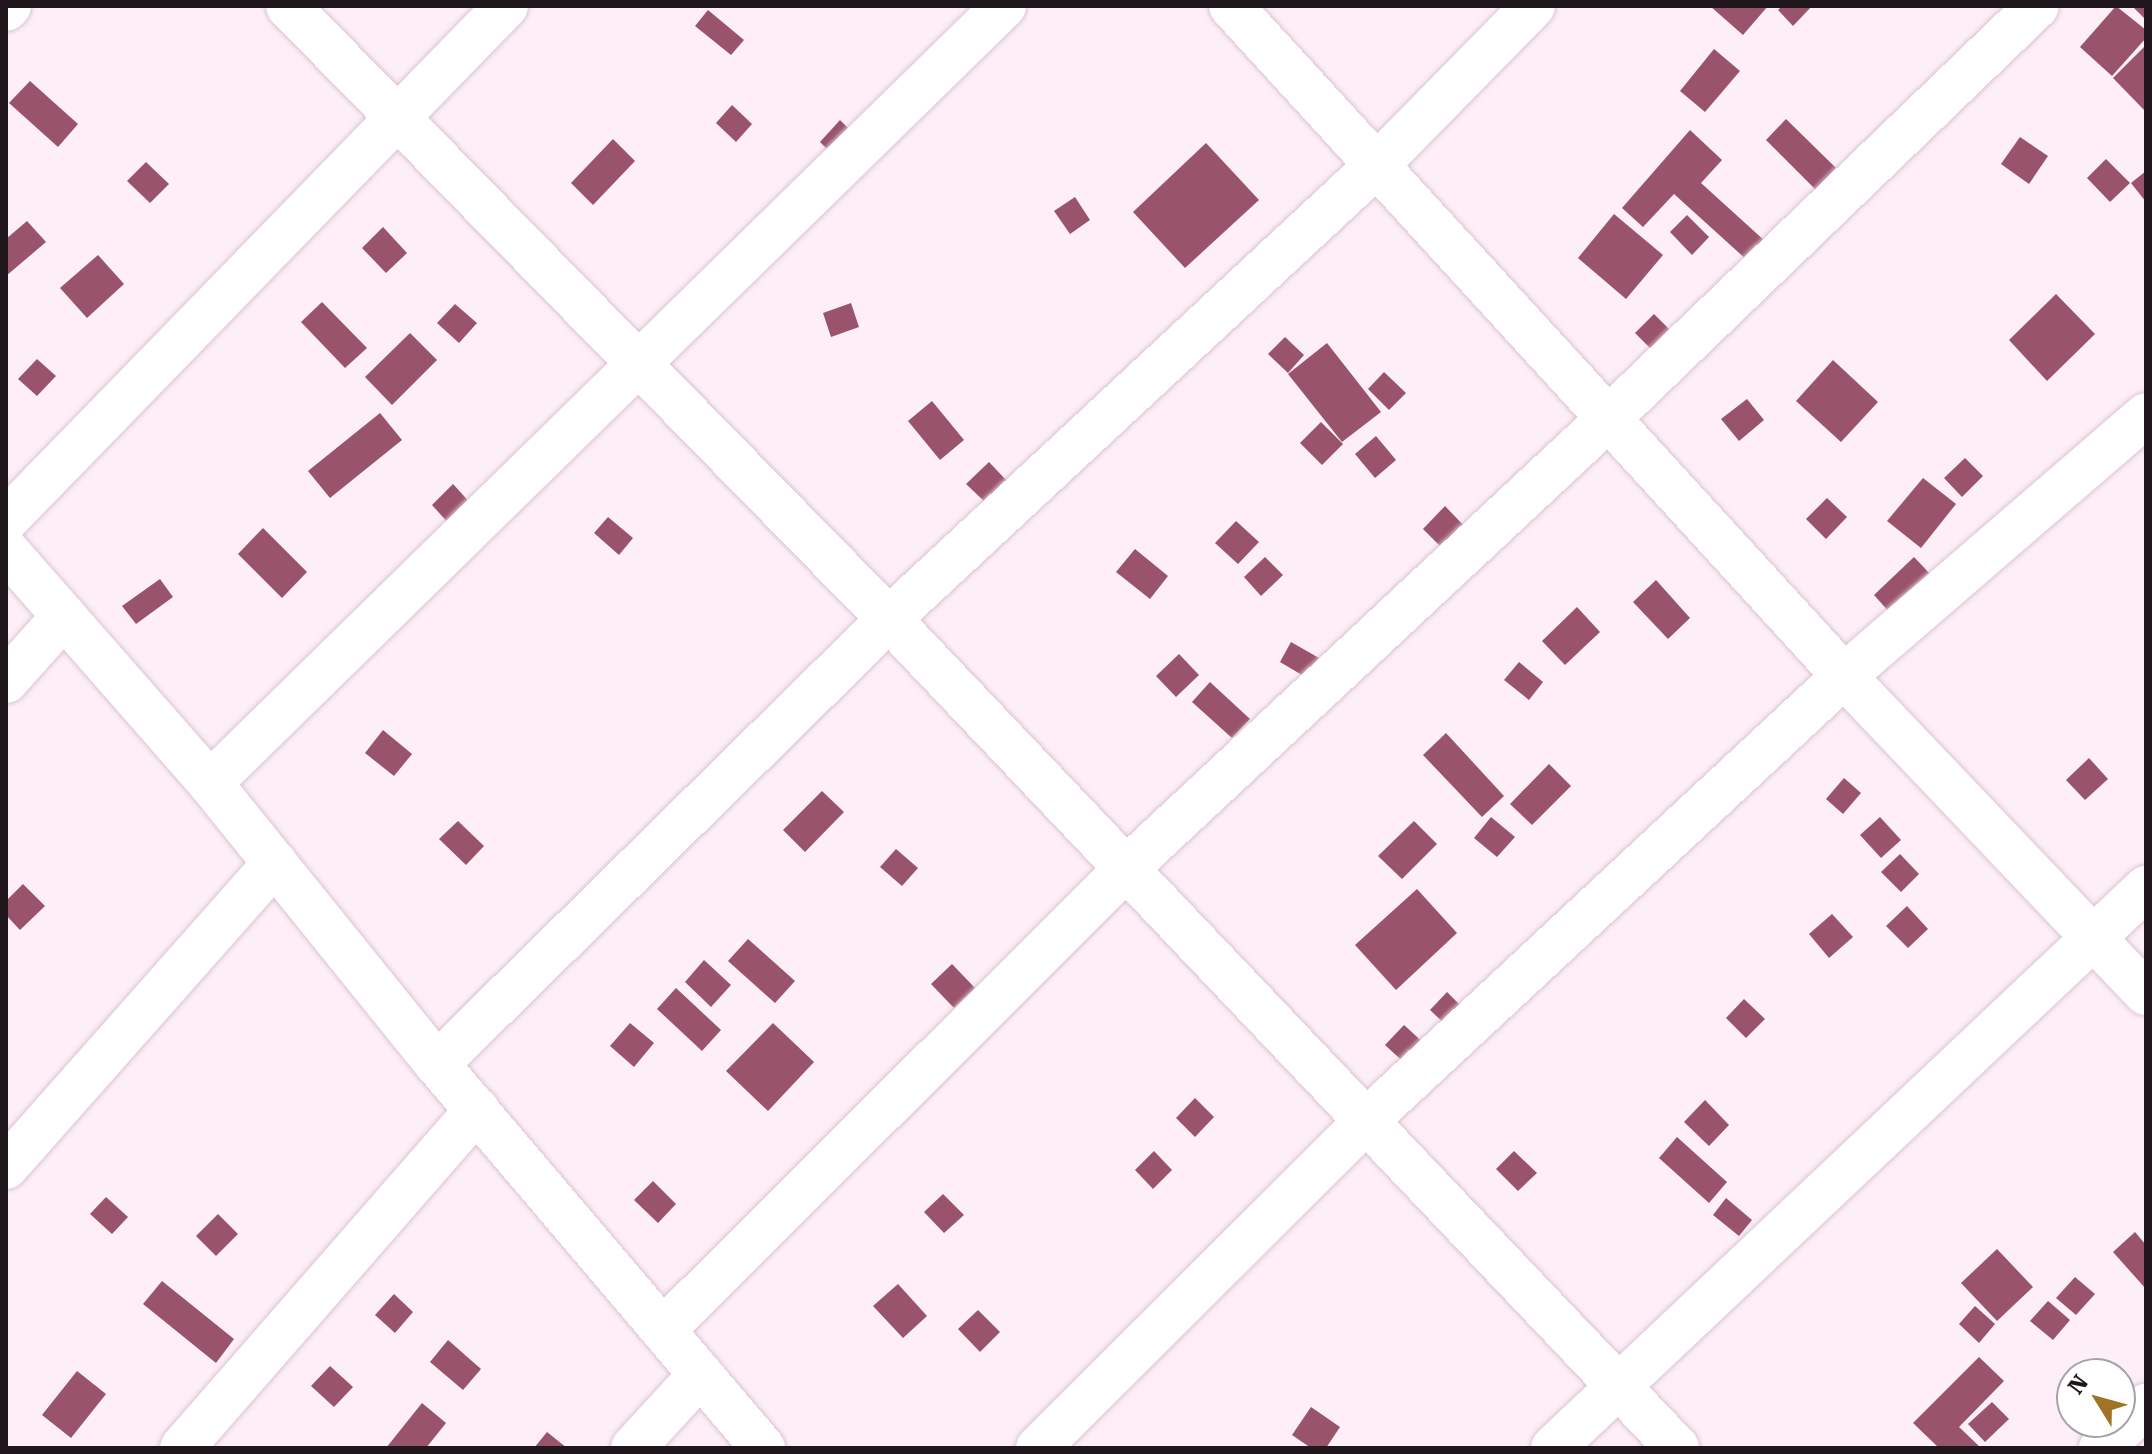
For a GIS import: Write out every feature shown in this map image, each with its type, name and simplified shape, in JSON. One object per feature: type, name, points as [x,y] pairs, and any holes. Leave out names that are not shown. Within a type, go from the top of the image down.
[{"type":"street","points":[[288,6],[639,362],[1128,867],[1677,1448]]},
{"type":"street","points":[[6,520],[506,6]]},
{"type":"street","points":[[210,783],[1004,6]]},
{"type":"street","points":[[1231,6],[1844,676],[2146,993]]},
{"type":"street","points":[[437,1064],[889,619],[1378,164],[1533,6]]},
{"type":"street","points":[[664,1329],[1128,867],[1608,419],[2037,6]]},
{"type":"street","points":[[1038,1448],[1366,1121],[1844,676],[2146,415]]},
{"type":"street","points":[[6,550],[210,783],[437,1064],[763,1448]]},
{"type":"street","points":[[6,681],[64,616]]},
{"type":"street","points":[[6,1167],[275,863]]},
{"type":"street","points":[[1553,1448],[2091,936],[2146,888]]},
{"type":"street","points":[[182,1448],[477,1110]]},
{"type":"street","points":[[633,1448],[701,1374]]},
{"type":"street","points":[[2101,1448],[2146,1406]]},
{"type":"building","points":[[1710,6],[1768,6],[1743,35]]},
{"type":"building","points":[[1782,6],[1812,6],[1793,26],[1778,10]]},
{"type":"building","points":[[2116,6],[2146,30],[2146,38],[2112,76],[2080,47]]},
{"type":"building","points":[[2132,6],[2146,6],[2146,20]]},
{"type":"building","points":[[708,10],[744,40],[731,55],[695,26]]},
{"type":"building","points":[[2146,45],[2146,112],[2113,78]]},
{"type":"building","points":[[1714,49],[1740,71],[1705,112],[1680,91]]},
{"type":"building","points":[[30,81],[78,124],[58,147],[9,103]]},
{"type":"building","points":[[732,105],[752,124],[736,142],[716,123]]},
{"type":"building","points":[[1786,119],[1836,168],[1816,190],[1766,140]]},
{"type":"building","points":[[840,120],[864,144],[843,165],[820,142]]},
{"type":"building","points":[[1690,130],[1722,160],[1701,183],[1766,242],[1748,261],[1674,194],[1643,227],[1622,208]]},
{"type":"building","points":[[2020,137],[2048,156],[2029,184],[2001,164]]},
{"type":"building","points":[[613,139],[635,161],[593,205],[571,183]]},
{"type":"building","points":[[1206,143],[1259,200],[1185,268],[1133,212]]},
{"type":"building","points":[[2106,159],[2130,183],[2110,202],[2087,178]]},
{"type":"building","points":[[146,162],[169,184],[150,203],[127,181]]},
{"type":"building","points":[[2146,171],[2146,202],[2131,183]]},
{"type":"building","points":[[1075,197],[1090,220],[1070,234],[1054,211]]},
{"type":"building","points":[[1614,214],[1663,255],[1626,299],[1578,258]]},
{"type":"building","points":[[1687,215],[1709,237],[1692,255],[1670,232]]},
{"type":"building","points":[[27,221],[46,242],[6,276],[6,239]]},
{"type":"building","points":[[383,227],[407,253],[386,273],[362,248]]},
{"type":"building","points":[[98,255],[124,284],[87,318],[60,288]]},
{"type":"building","points":[[2056,294],[2095,334],[2047,381],[2009,340]]},
{"type":"building","points":[[322,302],[367,348],[345,368],[301,322]]},
{"type":"building","points":[[851,303],[859,327],[831,337],[823,313]]},
{"type":"building","points":[[455,304],[477,323],[459,343],[437,323]]},
{"type":"building","points":[[1654,314],[1676,336],[1657,355],[1635,333]]},
{"type":"building","points":[[410,333],[437,360],[392,405],[365,377]]},
{"type":"building","points":[[1285,337],[1304,355],[1288,373],[1268,354]]},
{"type":"building","points":[[1327,343],[1381,412],[1342,442],[1288,374]]},
{"type":"building","points":[[37,359],[56,376],[37,396],[18,379]]},
{"type":"building","points":[[1833,360],[1878,402],[1841,442],[1796,401]]},
{"type":"building","points":[[1384,372],[1406,393],[1389,410],[1368,389]]},
{"type":"building","points":[[1747,399],[1764,420],[1739,441],[1721,419]]},
{"type":"building","points":[[932,401],[964,440],[940,460],[908,421]]},
{"type":"building","points":[[380,413],[402,440],[330,498],[308,471]]},
{"type":"building","points":[[1321,422],[1343,444],[1322,465],[1300,443]]},
{"type":"building","points":[[1376,436],[1396,460],[1375,478],[1355,454]]},
{"type":"building","points":[[1965,458],[1983,476],[1962,497],[1944,478]]},
{"type":"building","points":[[989,462],[1007,481],[985,502],[966,484]]},
{"type":"building","points":[[1923,478],[1956,504],[1921,548],[1887,521]]},
{"type":"building","points":[[453,484],[473,506],[451,526],[432,505]]},
{"type":"building","points":[[1827,498],[1847,517],[1826,539],[1806,519]]},
{"type":"building","points":[[1445,506],[1467,529],[1445,551],[1423,529]]},
{"type":"building","points":[[608,517],[633,538],[619,555],[594,533]]},
{"type":"building","points":[[1236,521],[1259,542],[1238,564],[1215,543]]},
{"type":"building","points":[[263,528],[307,572],[282,598],[238,554]]},
{"type":"building","points":[[1135,549],[1168,576],[1150,599],[1116,572]]},
{"type":"building","points":[[1265,557],[1283,575],[1261,596],[1244,577]]},
{"type":"building","points":[[1914,557],[1932,576],[1891,614],[1874,595]]},
{"type":"building","points":[[160,579],[173,597],[136,624],[122,606]]},
{"type":"building","points":[[1656,580],[1690,618],[1668,639],[1633,602]]},
{"type":"building","points":[[1577,607],[1600,632],[1565,665],[1542,641]]},
{"type":"building","points":[[1291,642],[1319,658],[1307,678],[1280,662]]},
{"type":"building","points":[[1179,654],[1199,675],[1176,697],[1156,676]]},
{"type":"building","points":[[1519,662],[1543,682],[1529,700],[1504,680]]},
{"type":"building","points":[[1210,682],[1250,719],[1232,738],[1192,702]]},
{"type":"building","points":[[383,730],[412,754],[394,776],[365,753]]},
{"type":"building","points":[[1446,733],[1504,796],[1482,817],[1423,755]]},
{"type":"building","points":[[2089,758],[2108,779],[2085,800],[2066,780]]},
{"type":"building","points":[[1549,764],[1571,786],[1532,825],[1510,804]]},
{"type":"building","points":[[1844,778],[1861,793],[1843,814],[1826,799]]},
{"type":"building","points":[[822,791],[844,812],[805,852],[783,830]]},
{"type":"building","points":[[1491,817],[1515,837],[1497,857],[1474,838]]},
{"type":"building","points":[[1880,817],[1901,840],[1881,858],[1860,835]]},
{"type":"building","points":[[458,821],[484,846],[466,865],[439,839]]},
{"type":"building","points":[[1414,821],[1437,844],[1402,879],[1378,856]]},
{"type":"building","points":[[896,849],[918,868],[902,886],[880,867]]},
{"type":"building","points":[[1900,854],[1919,874],[1901,892],[1881,872]]},
{"type":"building","points":[[23,884],[45,906],[20,930],[6,915],[6,901]]},
{"type":"building","points":[[1417,889],[1457,933],[1396,990],[1355,945]]},
{"type":"building","points":[[1907,906],[1928,929],[1908,948],[1886,926]]},
{"type":"building","points":[[1832,914],[1853,937],[1829,958],[1809,934]]},
{"type":"building","points":[[748,939],[795,981],[775,1003],[728,961]]},
{"type":"building","points":[[704,960],[731,985],[711,1007],[685,982]]},
{"type":"building","points":[[952,964],[975,988],[954,1008],[931,984]]},
{"type":"building","points":[[676,988],[721,1030],[702,1051],[657,1009]]},
{"type":"building","points":[[1447,992],[1465,1010],[1448,1027],[1430,1010]]},
{"type":"building","points":[[1744,999],[1765,1019],[1746,1038],[1726,1018]]},
{"type":"building","points":[[630,1023],[654,1043],[634,1067],[610,1046]]},
{"type":"building","points":[[773,1023],[814,1062],[768,1111],[726,1071]]},
{"type":"building","points":[[1404,1025],[1427,1046],[1408,1066],[1385,1045]]},
{"type":"building","points":[[1195,1098],[1214,1117],[1195,1137],[1176,1118]]},
{"type":"building","points":[[1705,1100],[1729,1125],[1709,1146],[1684,1122]]},
{"type":"building","points":[[1677,1137],[1727,1182],[1709,1203],[1659,1158]]},
{"type":"building","points":[[1154,1151],[1172,1170],[1153,1189],[1135,1170]]},
{"type":"building","points":[[1514,1151],[1537,1173],[1518,1191],[1496,1169]]},
{"type":"building","points":[[653,1181],[676,1204],[658,1223],[634,1200]]},
{"type":"building","points":[[943,1194],[964,1215],[944,1233],[924,1212]]},
{"type":"building","points":[[106,1197],[128,1217],[112,1234],[90,1214]]},
{"type":"building","points":[[1726,1198],[1752,1220],[1739,1236],[1713,1215]]},
{"type":"building","points":[[218,1214],[238,1234],[216,1256],[196,1236]]},
{"type":"building","points":[[2135,1232],[2146,1245],[2146,1289],[2113,1252]]},
{"type":"building","points":[[1997,1249],[2033,1287],[1997,1321],[1961,1283]]},
{"type":"building","points":[[2075,1277],[2095,1294],[2076,1315],[2056,1298]]},
{"type":"building","points":[[162,1281],[234,1339],[216,1363],[143,1304]]},
{"type":"building","points":[[898,1284],[927,1316],[903,1338],[873,1306]]},
{"type":"building","points":[[394,1294],[413,1312],[395,1333],[375,1315]]},
{"type":"building","points":[[2048,1301],[2070,1320],[2053,1340],[2030,1321]]},
{"type":"building","points":[[1975,1306],[1995,1324],[1979,1343],[1959,1324]]},
{"type":"building","points":[[978,1310],[1000,1332],[980,1352],[958,1329]]},
{"type":"building","points":[[448,1340],[481,1369],[463,1390],[430,1362]]},
{"type":"building","points":[[1979,1357],[2004,1381],[1959,1427],[1981,1448],[1939,1448],[1913,1423]]},
{"type":"building","points":[[330,1366],[353,1387],[334,1407],[311,1386]]},
{"type":"building","points":[[77,1371],[106,1394],[71,1438],[42,1415]]},
{"type":"building","points":[[1992,1402],[2009,1419],[1985,1442],[1968,1424]]},
{"type":"building","points":[[422,1403],[446,1423],[426,1448],[386,1448]]},
{"type":"building","points":[[1311,1407],[1340,1427],[1326,1448],[1311,1448],[1292,1435]]},
{"type":"building","points":[[547,1432],[567,1448],[534,1448]]}]
